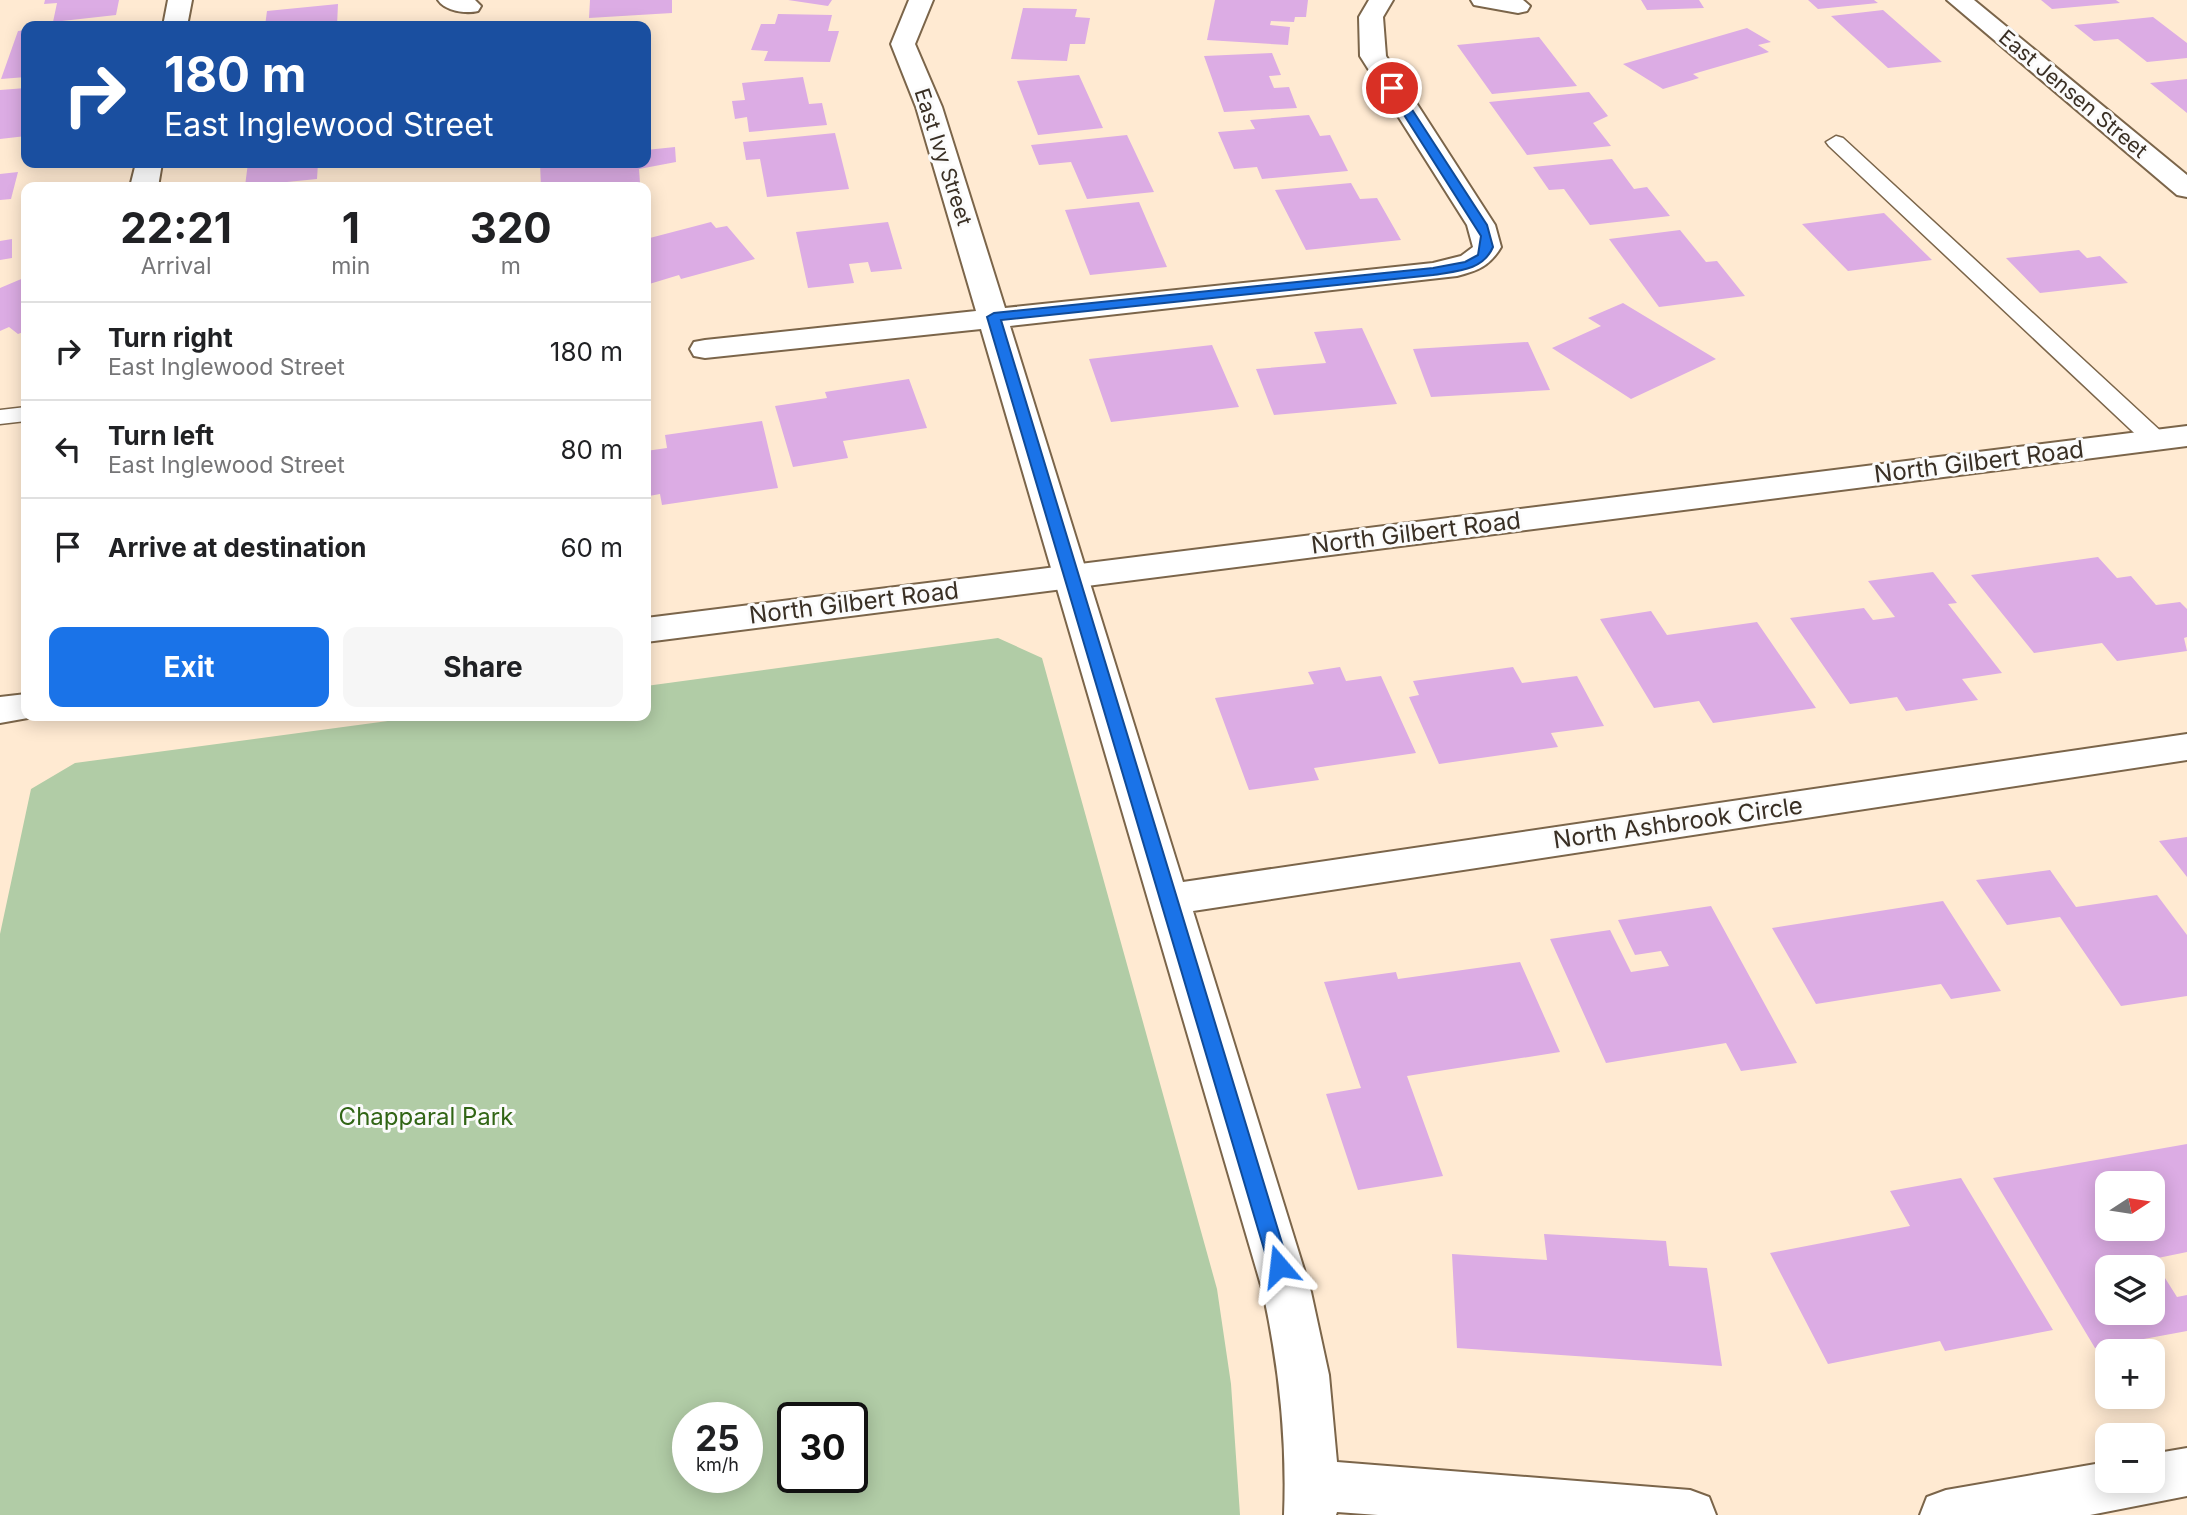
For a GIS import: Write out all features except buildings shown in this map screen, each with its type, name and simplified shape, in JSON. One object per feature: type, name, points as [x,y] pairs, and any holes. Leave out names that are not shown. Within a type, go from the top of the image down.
[{"type":"street","points":[[176,21],[180,0]]},
{"type":"street","name":"East Ivy Street","points":[[921,0],[904,44],[929,107],[994,317],[1290,1305],[1303,1355],[1311,1500]]},
{"type":"street","points":[[705,349],[1433,272],[1483,258],[1487,236],[1373,56],[1371,17],[1381,0]]},
{"type":"street","points":[[1483,0],[1518,6]]},
{"type":"street","name":"East Jensen Street","points":[[1959,0],[2187,189]]},
{"type":"street","name":"North Gilbert Road","points":[[651,628],[2171,438]]},
{"type":"street","points":[[0,710],[21,708]]},
{"type":"street","name":"North Ashbrook Circle","points":[[1169,899],[2187,747]]},
{"type":"street","points":[[2165,1476],[2187,1472]]},
{"type":"street","points":[[1946,1515],[2095,1489]]},
{"type":"street","points":[[1311,1500],[1690,1515]]},
{"type":"lane","points":[[1836,142],[2171,438]]},
{"type":"lane","points":[[0,417],[21,415]]},
{"type":"green space","name":"Chapparal Park","points":[[998,638],[1042,658],[1217,1289],[1231,1384],[1240,1515],[0,1515],[0,934],[31,789],[75,763],[388,721],[651,721],[651,685]]},
{"type":"route","points":[[1279,1266],[994,317],[1433,272],[1483,258],[1487,236],[1392,88]]}]
